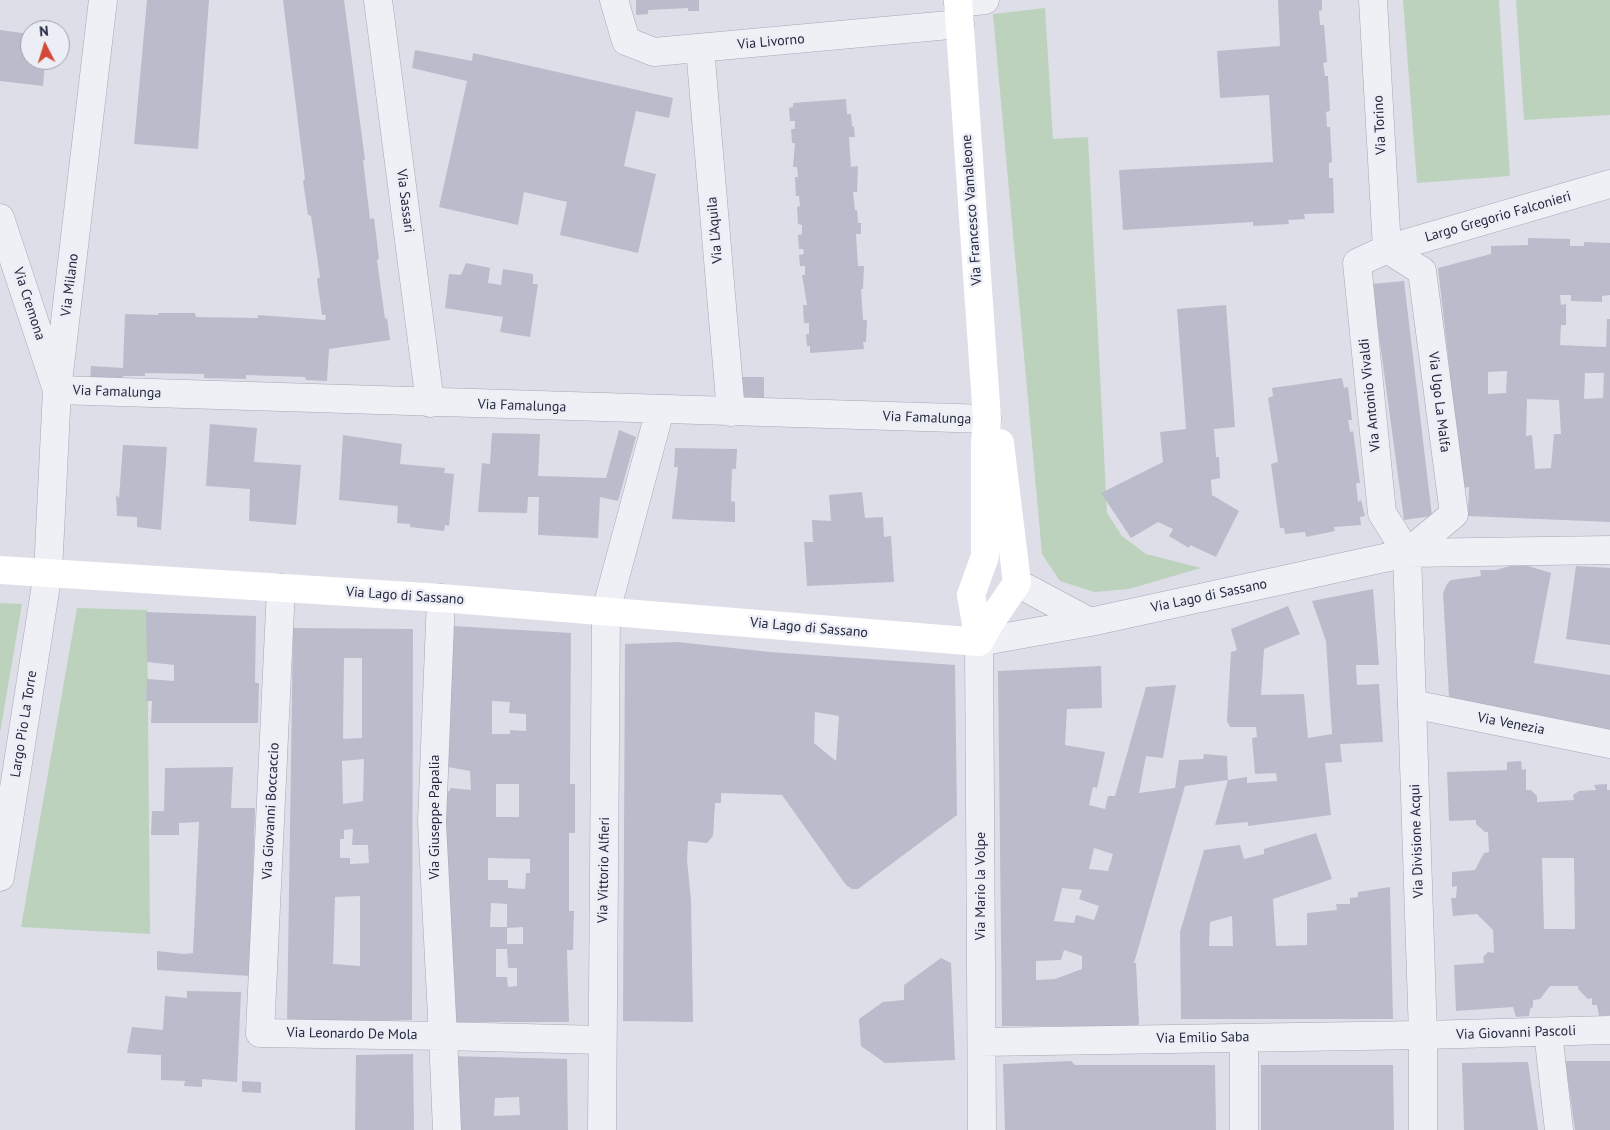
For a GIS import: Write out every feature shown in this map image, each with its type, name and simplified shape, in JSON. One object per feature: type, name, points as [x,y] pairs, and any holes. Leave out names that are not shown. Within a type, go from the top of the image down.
[{"type":"main road","name":"Via Francesco Vamaleone","points":[[959,9],[987,419],[985,443],[985,556],[971,595],[979,642]]},
{"type":"main road","points":[[979,642],[992,618],[1017,583],[999,437],[987,419]]},
{"type":"main road","name":"Via Lago di Sassano","points":[[0,570],[441,598],[979,642]]},
{"type":"street","name":"Via Milano","points":[[48,572],[57,390],[103,0]]},
{"type":"street","name":"Via Sassari","points":[[382,0],[430,403]]},
{"type":"street","name":"Via Livorno","points":[[614,0],[626,41],[654,52],[700,48],[959,9],[985,0]]},
{"type":"street","name":"Via Torino","points":[[1373,0],[1386,249]]},
{"type":"street","name":"Via L'Aquila","points":[[700,48],[731,412]]},
{"type":"street","name":"Largo Gregorio Falconieri","points":[[1386,249],[1610,184]]},
{"type":"street","name":"Via Cremona","points":[[0,218],[57,390]]},
{"type":"street","name":"Via Antonio Vivaldi","points":[[1386,249],[1357,263],[1382,514],[1407,553]]},
{"type":"street","name":"Via Ugo La Malfa","points":[[1386,249],[1422,271],[1454,514],[1407,553]]},
{"type":"street","name":"Via Famalunga","points":[[57,390],[987,419]]},
{"type":"street","name":"Via Vittorio Alfieri","points":[[602,1130],[606,611],[660,410]]},
{"type":"street","name":"Via Lago di Sassano","points":[[979,642],[1090,622],[1407,553],[1610,550]]},
{"type":"street","name":"Via Divisione Acqui","points":[[1407,553],[1423,1035],[1423,1130]]},
{"type":"street","name":"Largo Pio La Torre","points":[[0,877],[48,572]]},
{"type":"street","points":[[1017,583],[1090,622]]},
{"type":"street","name":"Via Giovanni Boccaccio","points":[[260,1033],[281,588]]},
{"type":"street","name":"Via Giuseppe Papalia","points":[[441,598],[432,822],[447,1130]]},
{"type":"street","name":"Via Mario la Volpe","points":[[979,642],[982,1130]]},
{"type":"street","name":"Via Venezia","points":[[1412,704],[1610,744]]},
{"type":"street","name":"Via Giovanni Pascoli","points":[[1423,1035],[1610,1030]]},
{"type":"street","points":[[1548,1032],[1559,1130]]},
{"type":"street","name":"Via Leonardo De Mola","points":[[260,1033],[443,1036]]},
{"type":"street","name":"Via Emilio Saba","points":[[982,1042],[1423,1035]]},
{"type":"street","points":[[443,1036],[602,1040]]},
{"type":"street","points":[[1244,1038],[1244,1130]]},
{"type":"green space","points":[[1403,0],[1499,0],[1510,176],[1417,183]]},
{"type":"green space","points":[[1516,0],[1610,0],[1610,115],[1524,120]]},
{"type":"green space","points":[[1045,8],[1053,139],[1088,137],[1107,513],[1122,536],[1146,554],[1201,568],[1129,589],[1094,592],[1060,581],[1042,554],[993,14]]},
{"type":"green space","points":[[0,603],[22,604],[0,733]]},
{"type":"green space","points":[[77,608],[147,610],[150,934],[21,927]]},
{"type":"building","points":[[147,0],[209,0],[198,149],[134,144]]},
{"type":"building","points":[[283,0],[344,0],[365,160],[363,160],[370,219],[374,218],[379,259],[377,260],[385,319],[387,318],[390,340],[329,349],[327,381],[306,380],[305,377],[246,375],[246,379],[204,378],[204,374],[145,373],[145,376],[123,376],[122,384],[90,383],[91,366],[123,368],[125,314],[195,313],[196,317],[258,318],[258,315],[325,320],[326,315],[322,315],[317,279],[320,277],[311,216],[308,215],[303,181],[305,179]]},
{"type":"building","points":[[636,0],[699,0],[699,11],[688,11],[688,8],[648,10],[648,14],[636,15]]},
{"type":"building","points":[[1278,0],[1322,0],[1322,10],[1319,11],[1320,25],[1324,25],[1327,62],[1323,63],[1325,76],[1328,76],[1330,111],[1326,112],[1327,127],[1330,127],[1332,162],[1329,163],[1329,178],[1333,178],[1334,213],[1304,214],[1305,219],[1288,220],[1289,224],[1253,226],[1253,222],[1123,230],[1119,170],[1273,162],[1269,95],[1220,98],[1217,51],[1280,46]]},
{"type":"building","points":[[0,30],[20,33],[20,70],[44,70],[43,86],[0,81]]},
{"type":"building","points":[[415,50],[472,61],[473,53],[673,98],[669,118],[636,111],[624,166],[656,174],[638,253],[560,235],[567,202],[524,192],[518,225],[439,207],[467,81],[412,68]]},
{"type":"building","points":[[846,99],[847,114],[851,114],[855,137],[849,137],[851,167],[858,166],[857,192],[853,192],[858,223],[861,223],[861,234],[856,234],[858,266],[864,266],[863,289],[861,289],[863,320],[867,320],[866,342],[863,342],[864,349],[810,353],[806,334],[809,334],[809,323],[804,323],[803,305],[807,305],[802,275],[805,275],[805,266],[800,266],[799,255],[804,254],[803,249],[799,249],[798,235],[802,234],[802,225],[798,224],[797,207],[800,206],[799,196],[796,196],[795,177],[798,177],[797,167],[793,167],[795,143],[792,143],[791,129],[795,129],[795,121],[790,121],[789,108],[793,107],[793,103]]},
{"type":"building","points":[[1528,238],[1570,239],[1570,246],[1584,246],[1584,242],[1610,243],[1610,295],[1602,296],[1602,302],[1571,301],[1571,295],[1560,295],[1561,305],[1566,304],[1566,325],[1561,325],[1560,345],[1606,347],[1607,319],[1610,319],[1610,522],[1468,516],[1469,487],[1463,488],[1438,268],[1491,254],[1491,246],[1528,245]],"holes":[[[1507,371],[1506,393],[1488,394],[1488,372]],[[1585,373],[1604,373],[1603,398],[1584,399]],[[1527,399],[1559,400],[1561,434],[1554,434],[1551,468],[1535,469],[1532,435],[1526,436]]]},
{"type":"building","points":[[466,263],[490,268],[488,283],[501,285],[503,269],[533,274],[533,284],[538,284],[530,337],[500,332],[503,317],[445,308],[449,274],[461,275]]},
{"type":"building","points":[[1404,281],[1432,516],[1404,520],[1372,284]]},
{"type":"building","points":[[1226,305],[1235,427],[1214,429],[1216,457],[1219,457],[1220,478],[1211,480],[1212,495],[1239,511],[1216,557],[1190,545],[1189,548],[1169,536],[1173,529],[1158,522],[1131,538],[1101,493],[1163,462],[1160,432],[1186,429],[1177,309]]},
{"type":"building","points":[[741,377],[764,377],[764,401],[743,401]]},
{"type":"building","points":[[1342,378],[1344,388],[1348,387],[1352,420],[1348,420],[1350,432],[1353,431],[1360,483],[1356,483],[1358,502],[1361,500],[1365,516],[1360,517],[1361,525],[1334,527],[1335,531],[1306,537],[1305,532],[1285,534],[1284,528],[1280,528],[1271,464],[1278,462],[1268,398],[1273,396],[1272,388]]},
{"type":"building","points":[[210,424],[257,428],[254,462],[301,465],[296,525],[249,521],[250,489],[206,486]]},
{"type":"building","points":[[619,430],[636,437],[618,501],[600,497],[598,538],[538,535],[539,497],[528,497],[527,513],[478,512],[482,463],[490,464],[492,433],[540,434],[538,476],[606,478]]},
{"type":"building","points":[[343,435],[402,444],[400,464],[445,468],[444,473],[454,474],[449,526],[445,525],[444,531],[410,527],[410,524],[397,523],[398,506],[339,500]]},
{"type":"building","points":[[123,445],[167,447],[161,530],[137,527],[137,517],[117,516],[116,495],[119,498]]},
{"type":"building","points":[[675,448],[737,449],[736,469],[732,469],[731,501],[735,502],[735,522],[672,519],[678,467],[674,467]]},
{"type":"building","points":[[862,492],[865,518],[883,517],[884,537],[891,536],[894,582],[807,586],[804,542],[813,542],[812,520],[831,521],[829,495]]},
{"type":"building","points":[[1510,566],[1528,566],[1551,573],[1534,663],[1610,675],[1610,730],[1449,697],[1443,593],[1447,584],[1451,580],[1481,576],[1480,570],[1496,570]]},
{"type":"building","points":[[1576,566],[1610,568],[1610,645],[1566,639]]},
{"type":"building","points":[[1373,589],[1379,665],[1356,665],[1357,685],[1379,684],[1383,742],[1340,744],[1342,762],[1325,763],[1331,815],[1248,826],[1248,822],[1215,825],[1228,780],[1247,777],[1247,783],[1277,781],[1276,773],[1255,774],[1252,738],[1257,737],[1256,727],[1230,727],[1227,721],[1231,652],[1237,650],[1231,629],[1288,606],[1300,634],[1264,649],[1261,695],[1304,694],[1308,738],[1332,734],[1326,641],[1312,601]]},
{"type":"building","points":[[146,612],[256,616],[255,683],[259,683],[258,723],[151,723],[152,701],[146,701],[147,679],[174,681],[174,665],[147,662]]},
{"type":"building","points":[[452,626],[571,633],[570,784],[575,784],[575,833],[569,833],[569,911],[574,911],[573,950],[567,950],[569,1022],[448,1022],[445,791],[450,791],[450,788],[471,790],[470,771],[448,767]],"holes":[[[492,701],[510,702],[509,713],[526,714],[526,731],[510,730],[510,734],[492,734]],[[496,784],[519,784],[519,817],[496,817]],[[488,858],[530,859],[530,873],[526,873],[525,889],[508,888],[508,880],[488,880]],[[491,903],[507,904],[507,927],[490,927]],[[523,927],[523,944],[507,944],[507,928]],[[496,949],[507,949],[508,968],[517,968],[517,986],[508,987],[507,977],[496,977]]]},
{"type":"building","points":[[293,628],[413,629],[412,1020],[287,1023]],"holes":[[[344,658],[362,658],[362,738],[343,739]],[[364,759],[363,801],[343,804],[342,761]],[[353,829],[352,845],[368,845],[369,863],[350,864],[350,858],[340,858],[340,839],[344,839],[344,830]],[[360,896],[360,966],[333,964],[335,897]]]},
{"type":"building","points":[[677,642],[770,652],[955,665],[957,815],[858,889],[852,889],[846,885],[782,795],[721,793],[721,803],[715,803],[713,836],[707,843],[688,841],[687,860],[691,900],[693,1022],[623,1021],[625,644]],"holes":[[[815,712],[839,716],[836,761],[814,743]]]},
{"type":"building","points":[[1101,666],[1102,708],[1067,709],[1065,745],[1105,752],[1097,788],[1093,787],[1089,805],[1105,809],[1108,796],[1115,796],[1146,687],[1176,685],[1163,758],[1146,756],[1139,793],[1175,788],[1179,760],[1203,759],[1204,754],[1227,756],[1228,780],[1185,786],[1134,963],[1136,963],[1139,1024],[1136,1027],[1002,1026],[998,671]],"holes":[[[1094,848],[1113,854],[1108,871],[1089,869]],[[1062,888],[1082,890],[1079,899],[1099,906],[1094,920],[1076,915],[1074,923],[1054,921]],[[1064,950],[1082,956],[1082,969],[1055,979],[1036,980],[1036,961],[1061,960]]]},
{"type":"building","points":[[1521,761],[1522,770],[1526,769],[1526,790],[1531,790],[1537,796],[1537,802],[1574,800],[1573,795],[1579,791],[1596,790],[1594,785],[1607,784],[1607,790],[1610,790],[1610,1015],[1599,1016],[1597,1005],[1592,1005],[1592,998],[1588,999],[1578,989],[1578,986],[1550,986],[1540,999],[1533,1000],[1533,1007],[1530,1009],[1529,1016],[1516,1017],[1513,1007],[1456,1011],[1454,965],[1484,963],[1483,957],[1488,952],[1494,953],[1493,930],[1477,914],[1453,916],[1451,898],[1456,898],[1457,886],[1452,887],[1452,872],[1475,870],[1484,853],[1489,852],[1488,832],[1485,832],[1476,824],[1476,820],[1449,821],[1447,772],[1507,770],[1507,762]],"holes":[[[1542,858],[1574,858],[1575,929],[1544,929]]]},
{"type":"building","points":[[233,767],[231,808],[255,808],[250,976],[157,970],[157,951],[193,953],[199,822],[179,823],[179,835],[151,835],[152,811],[164,811],[165,768]]},
{"type":"building","points":[[1316,833],[1332,879],[1273,899],[1276,946],[1307,945],[1307,913],[1337,910],[1336,904],[1350,904],[1350,898],[1358,897],[1358,892],[1390,887],[1393,1019],[1181,1019],[1180,932],[1204,850],[1240,845],[1244,859],[1264,854],[1264,849]],"holes":[[[1232,916],[1233,946],[1209,946],[1210,922]]]},
{"type":"building","points":[[941,958],[951,963],[955,1060],[885,1063],[861,1046],[859,1019],[883,1002],[904,1000],[904,985]]},
{"type":"building","points":[[187,991],[241,992],[237,1082],[202,1079],[202,1087],[184,1086],[185,1081],[161,1080],[161,1055],[127,1053],[132,1027],[163,1030],[165,996],[187,998]]},
{"type":"building","points":[[413,1054],[414,1130],[355,1130],[356,1055]]},
{"type":"building","points":[[448,1056],[567,1059],[568,1130],[447,1130]],"holes":[[[519,1097],[520,1115],[494,1116],[495,1098]]]},
{"type":"building","points":[[1071,1061],[1075,1065],[1215,1065],[1216,1130],[1005,1130],[1003,1064]]},
{"type":"building","points":[[1565,1061],[1610,1061],[1610,1130],[1575,1130]]},
{"type":"building","points":[[1528,1062],[1538,1130],[1464,1130],[1462,1063]]},
{"type":"building","points":[[1261,1065],[1393,1065],[1394,1130],[1261,1130]]},
{"type":"building","points":[[242,1081],[261,1082],[261,1093],[242,1092]]}]
